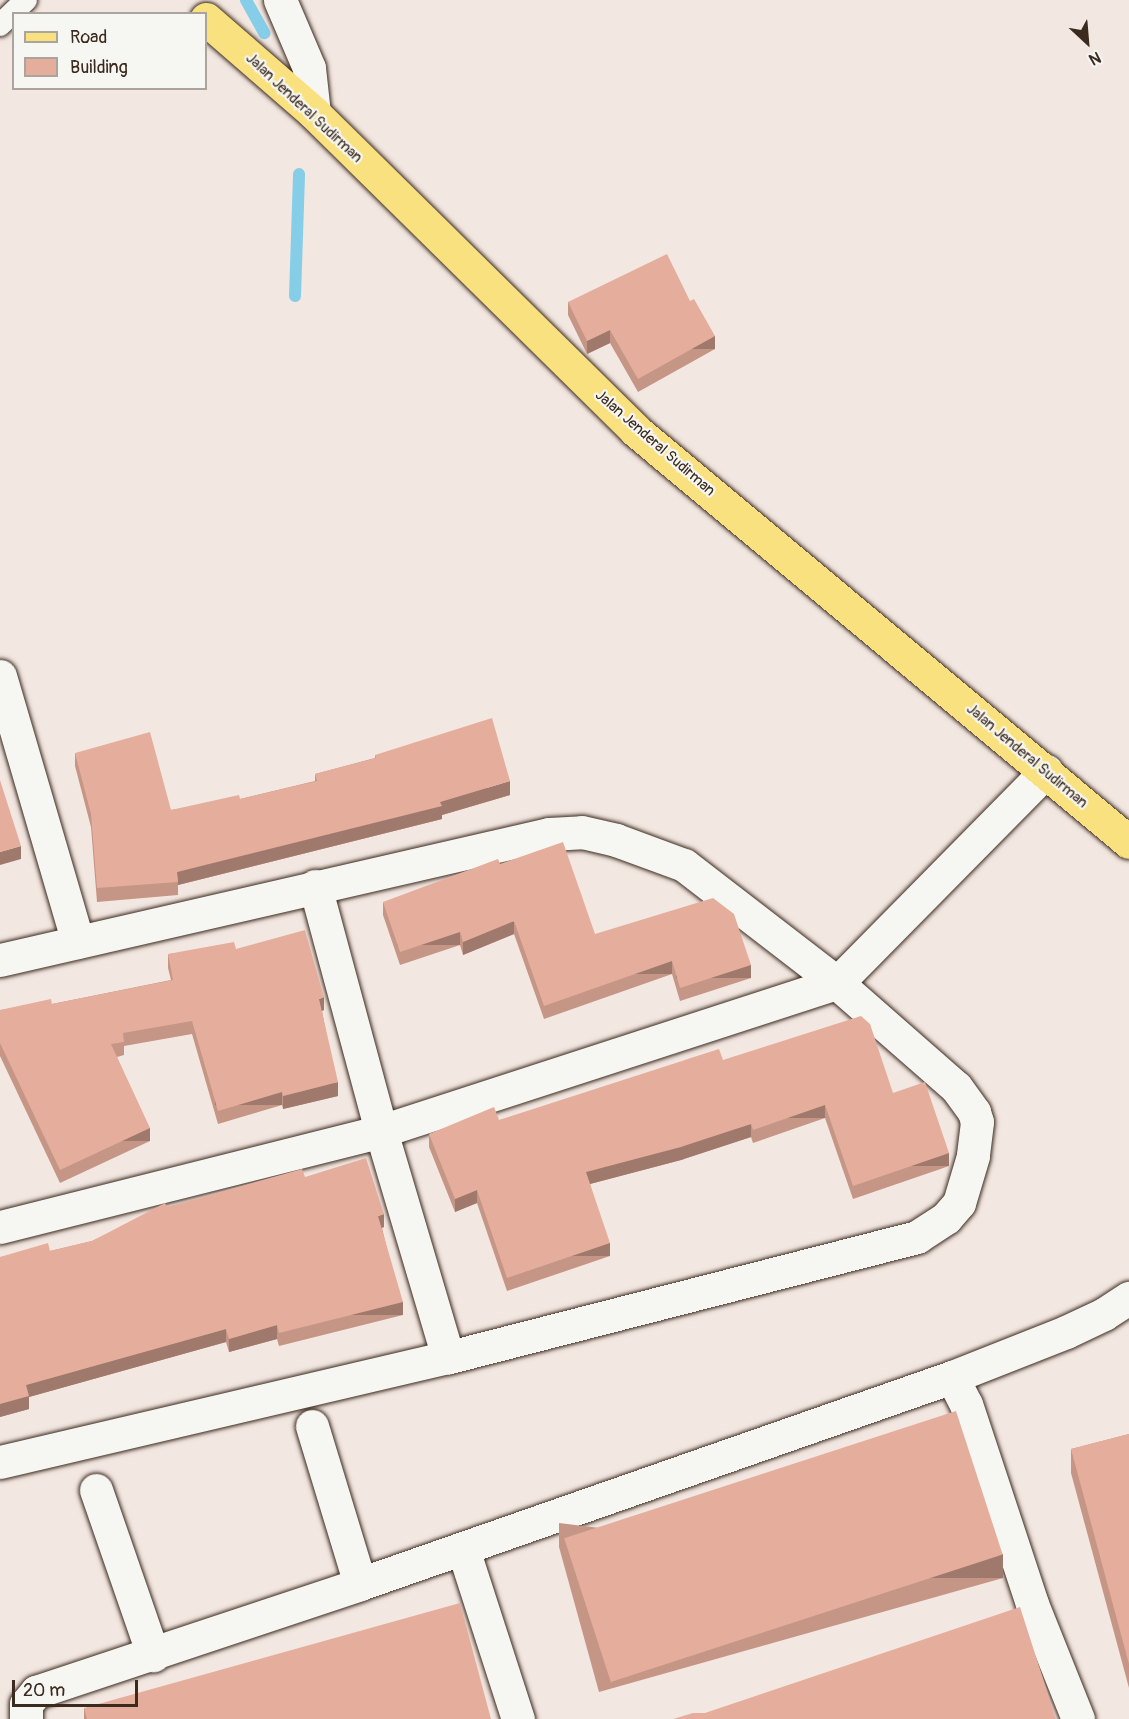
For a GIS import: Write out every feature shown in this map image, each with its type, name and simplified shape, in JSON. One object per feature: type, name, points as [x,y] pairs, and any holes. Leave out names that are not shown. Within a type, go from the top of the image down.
[{"type":"main road","points":[[184,0],[198,12]]},
{"type":"main road","name":"Jalan Jenderal Sudirman","points":[[207,19],[314,113],[635,430],[1129,842]]},
{"type":"street","points":[[280,0],[309,68],[314,113]]},
{"type":"street","points":[[0,676],[78,942]]},
{"type":"street","points":[[0,1227],[381,1131],[837,983],[1046,771]]},
{"type":"street","points":[[0,960],[549,834],[582,832],[616,840],[684,865],[837,983],[956,1087],[974,1112],[976,1122],[973,1156],[959,1203],[946,1218],[917,1237],[448,1357],[0,1462]]},
{"type":"street","points":[[315,886],[381,1131],[448,1357]]},
{"type":"street","points":[[26,1719],[26,1704],[36,1692],[153,1655],[463,1549],[952,1377],[1066,1332],[1104,1314],[1129,1298]]},
{"type":"street","points":[[952,1377],[966,1404],[1032,1604],[1078,1719]]},
{"type":"street","points":[[312,1426],[360,1584]]},
{"type":"street","points":[[96,1490],[153,1655]]},
{"type":"street","points":[[463,1549],[518,1719]]},
{"type":"street","points":[[999,1615],[1032,1604]]},
{"type":"lane","points":[[13,12],[26,0]]},
{"type":"lane","points":[[0,24],[12,13]]},
{"type":"building","points":[[667,254],[690,301],[694,299],[715,336],[638,379],[610,330],[587,341],[568,302]]},
{"type":"building","points":[[492,718],[510,781],[440,802],[442,806],[177,872],[178,882],[97,888],[91,814],[75,753],[150,732],[171,810],[239,795],[240,799],[317,781],[315,774],[376,758],[375,755]]},
{"type":"building","points":[[0,780],[21,846],[0,852]]},
{"type":"building","points":[[563,842],[595,934],[713,898],[734,914],[751,965],[680,988],[672,961],[544,1006],[514,921],[463,942],[460,932],[400,952],[383,902],[498,859],[500,864]]},
{"type":"building","points":[[305,930],[324,997],[319,999],[338,1082],[283,1096],[282,1092],[218,1111],[192,1021],[123,1033],[124,1042],[111,1044],[150,1128],[60,1170],[0,1043],[0,1010],[51,999],[52,1004],[173,980],[168,954],[234,942],[236,949]]},
{"type":"building","points":[[861,1016],[870,1024],[893,1093],[925,1082],[949,1153],[853,1186],[825,1105],[753,1130],[751,1124],[681,1147],[586,1172],[610,1243],[507,1278],[477,1190],[455,1199],[429,1134],[494,1107],[499,1120],[719,1049],[723,1060]]},
{"type":"building","points":[[366,1158],[384,1214],[378,1216],[403,1302],[279,1333],[277,1325],[229,1339],[226,1329],[26,1385],[29,1396],[0,1404],[0,1257],[48,1243],[50,1251],[92,1241],[165,1203],[167,1207],[302,1169],[305,1177]]},
{"type":"building","points":[[956,1411],[1003,1555],[611,1682],[564,1538]]},
{"type":"building","points":[[1129,1434],[1129,1664],[1071,1449]]},
{"type":"building","points":[[460,1603],[491,1719],[87,1719],[84,1708]]},
{"type":"building","points":[[1020,1607],[1056,1719],[673,1719],[693,1713],[705,1713]]},
{"type":"waterway","points":[[246,0],[264,33]]},
{"type":"waterway","points":[[295,296],[299,174]]}]
